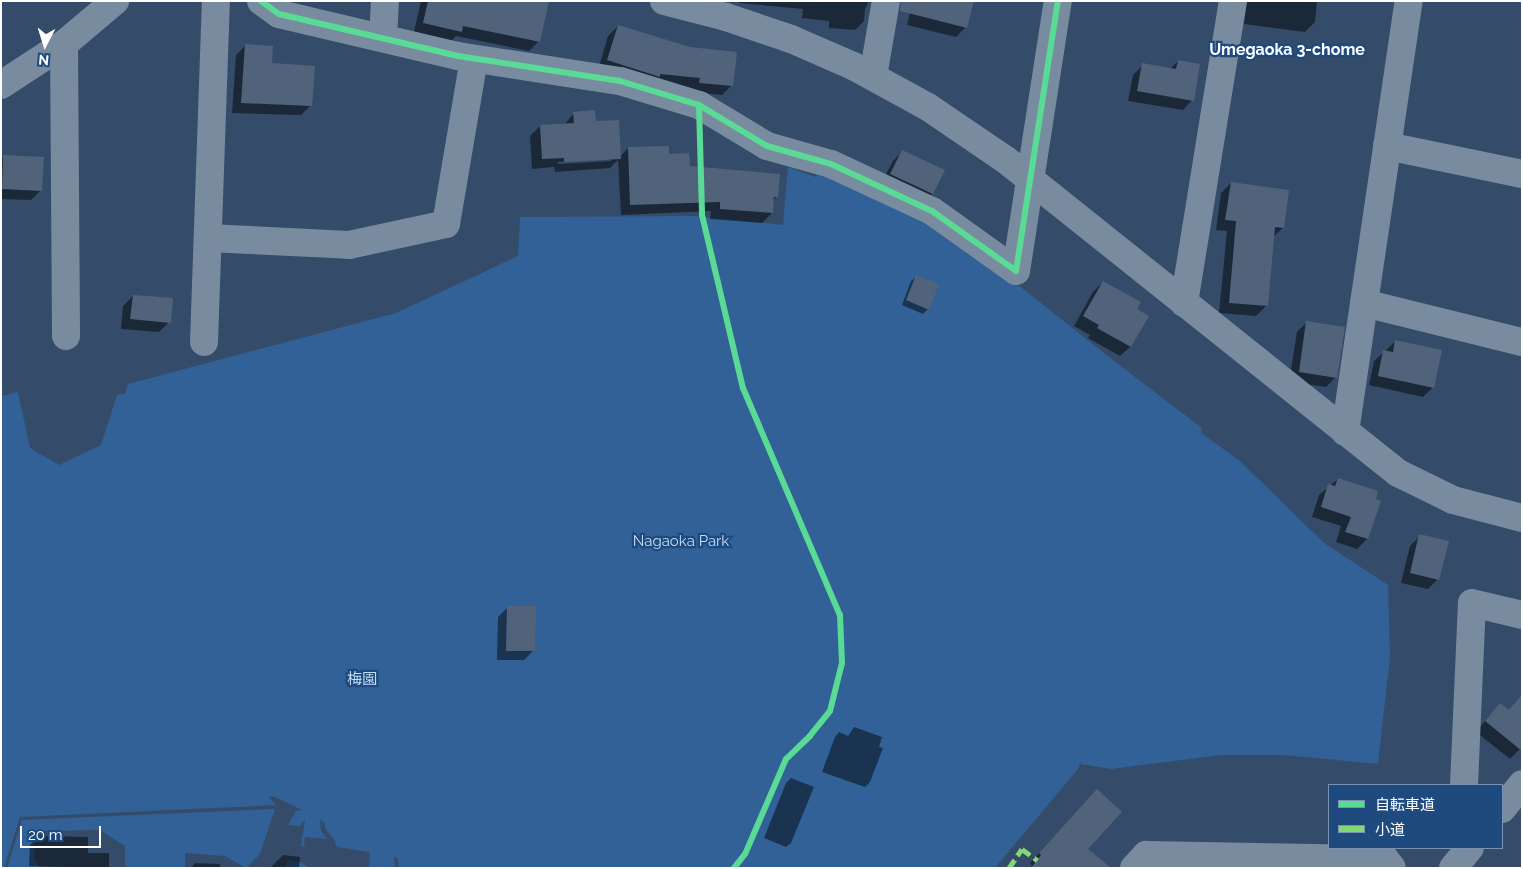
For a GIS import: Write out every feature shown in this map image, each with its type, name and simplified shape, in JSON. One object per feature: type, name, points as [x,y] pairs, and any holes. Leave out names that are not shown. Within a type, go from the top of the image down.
[{"type":"street","points":[[1,85],[64,44],[115,1]]},
{"type":"street","points":[[204,342],[216,1]]},
{"type":"street","points":[[260,1],[279,14],[474,59],[558,70],[620,81],[699,105],[767,146],[831,164],[932,210],[1016,271],[1058,1]]},
{"type":"street","points":[[383,38],[386,1]]},
{"type":"street","points":[[664,1],[726,9],[873,76],[955,124],[1030,180],[1398,473],[1434,492],[1472,506],[1522,518]]},
{"type":"street","points":[[873,76],[886,1]]},
{"type":"street","points":[[1184,303],[1233,1]]},
{"type":"street","points":[[1345,432],[1409,1]]},
{"type":"street","points":[[64,44],[66,336]]},
{"type":"street","points":[[208,238],[349,245],[446,224],[474,59]]},
{"type":"street","points":[[1387,146],[1522,174]]},
{"type":"street","points":[[1364,304],[1522,342]]},
{"type":"street","points":[[1464,784],[1472,603],[1522,615]]},
{"type":"street","points":[[1503,808],[1522,784]]},
{"type":"street","points":[[1134,868],[1146,854],[1385,859],[1392,868]]},
{"type":"green space","name":"Nagaoka Park","points":[[788,167],[816,177],[817,172],[921,217],[984,258],[1202,428],[1201,433],[1240,461],[1324,543],[1388,585],[1390,657],[1378,764],[1284,755],[1221,755],[1111,769],[1081,764],[1081,761],[1078,769],[995,868],[399,868],[397,858],[394,857],[395,868],[369,868],[370,852],[337,847],[334,839],[326,830],[324,822],[320,820],[321,831],[327,839],[305,837],[304,846],[301,846],[305,819],[300,826],[288,825],[296,811],[302,810],[275,797],[268,796],[276,805],[20,817],[4,868],[1,868],[1,396],[18,392],[30,448],[59,465],[101,445],[117,395],[125,394],[128,384],[396,313],[518,256],[520,217],[695,216],[783,225]]},
{"type":"green space","points":[[275,809],[260,854],[246,868],[225,856],[185,853],[185,868],[125,868],[125,846],[100,830],[35,831],[34,857],[39,868],[7,868],[22,820]]},
{"type":"green space","points":[[288,860],[300,862],[310,868],[285,868]]},
{"type":"building","points":[[428,1],[549,1],[540,42],[463,26],[462,32],[423,23]]},
{"type":"building","points":[[901,1],[974,1],[967,28],[900,11]]},
{"type":"building","points":[[618,25],[690,47],[737,52],[733,86],[699,83],[700,78],[660,74],[660,77],[607,60]]},
{"type":"building","points":[[245,44],[273,46],[272,63],[315,66],[312,106],[241,103]]},
{"type":"building","points":[[1178,60],[1200,64],[1194,101],[1137,91],[1142,63],[1176,69]]},
{"type":"building","points":[[595,110],[596,121],[619,120],[621,159],[564,162],[564,158],[542,159],[540,125],[574,123],[573,112]]},
{"type":"building","points":[[669,146],[669,154],[689,153],[690,166],[780,174],[778,197],[774,197],[773,213],[720,209],[720,202],[630,205],[628,147]]},
{"type":"building","points":[[902,150],[945,170],[933,194],[890,174]]},
{"type":"building","points":[[3,155],[44,157],[42,191],[2,189]]},
{"type":"building","points":[[1231,182],[1289,190],[1284,228],[1275,227],[1268,306],[1229,303],[1236,221],[1225,220]]},
{"type":"building","points":[[916,275],[939,284],[929,310],[906,300]]},
{"type":"building","points":[[1103,281],[1141,302],[1137,309],[1149,316],[1131,347],[1097,328],[1099,325],[1083,316]]},
{"type":"building","points":[[133,295],[173,298],[171,323],[130,319]]},
{"type":"building","points":[[1306,321],[1345,327],[1337,378],[1299,372]]},
{"type":"building","points":[[1395,340],[1442,350],[1434,388],[1378,376],[1383,350],[1393,352]]},
{"type":"building","points":[[1338,478],[1378,491],[1376,499],[1381,501],[1368,539],[1345,532],[1351,517],[1321,507],[1328,484],[1335,486]]},
{"type":"building","points":[[1419,534],[1449,541],[1439,580],[1410,573]]},
{"type":"building","points":[[507,606],[536,606],[535,651],[506,651]]},
{"type":"building","points":[[1522,695],[1522,751],[1485,721],[1500,703],[1509,710]]},
{"type":"building","points":[[1097,789],[1122,812],[1088,849],[1111,868],[1031,868],[1041,855],[1039,853]]},
{"type":"marked path","points":[[1009,868],[1022,849],[1037,860]]},
{"type":"cycle path","points":[[261,1],[279,14],[458,56],[620,81],[699,105],[767,146],[831,164],[932,211],[1016,271],[1058,1]]},
{"type":"cycle path","points":[[699,105],[702,215],[743,388],[840,615],[842,663],[830,711],[810,736],[786,759],[745,854],[734,868]]},
{"type":"district","name":"Umegaoka 3-chome","points":[[1287,50]]},
{"type":"park label","name":"梅園","points":[[362,680]]}]
